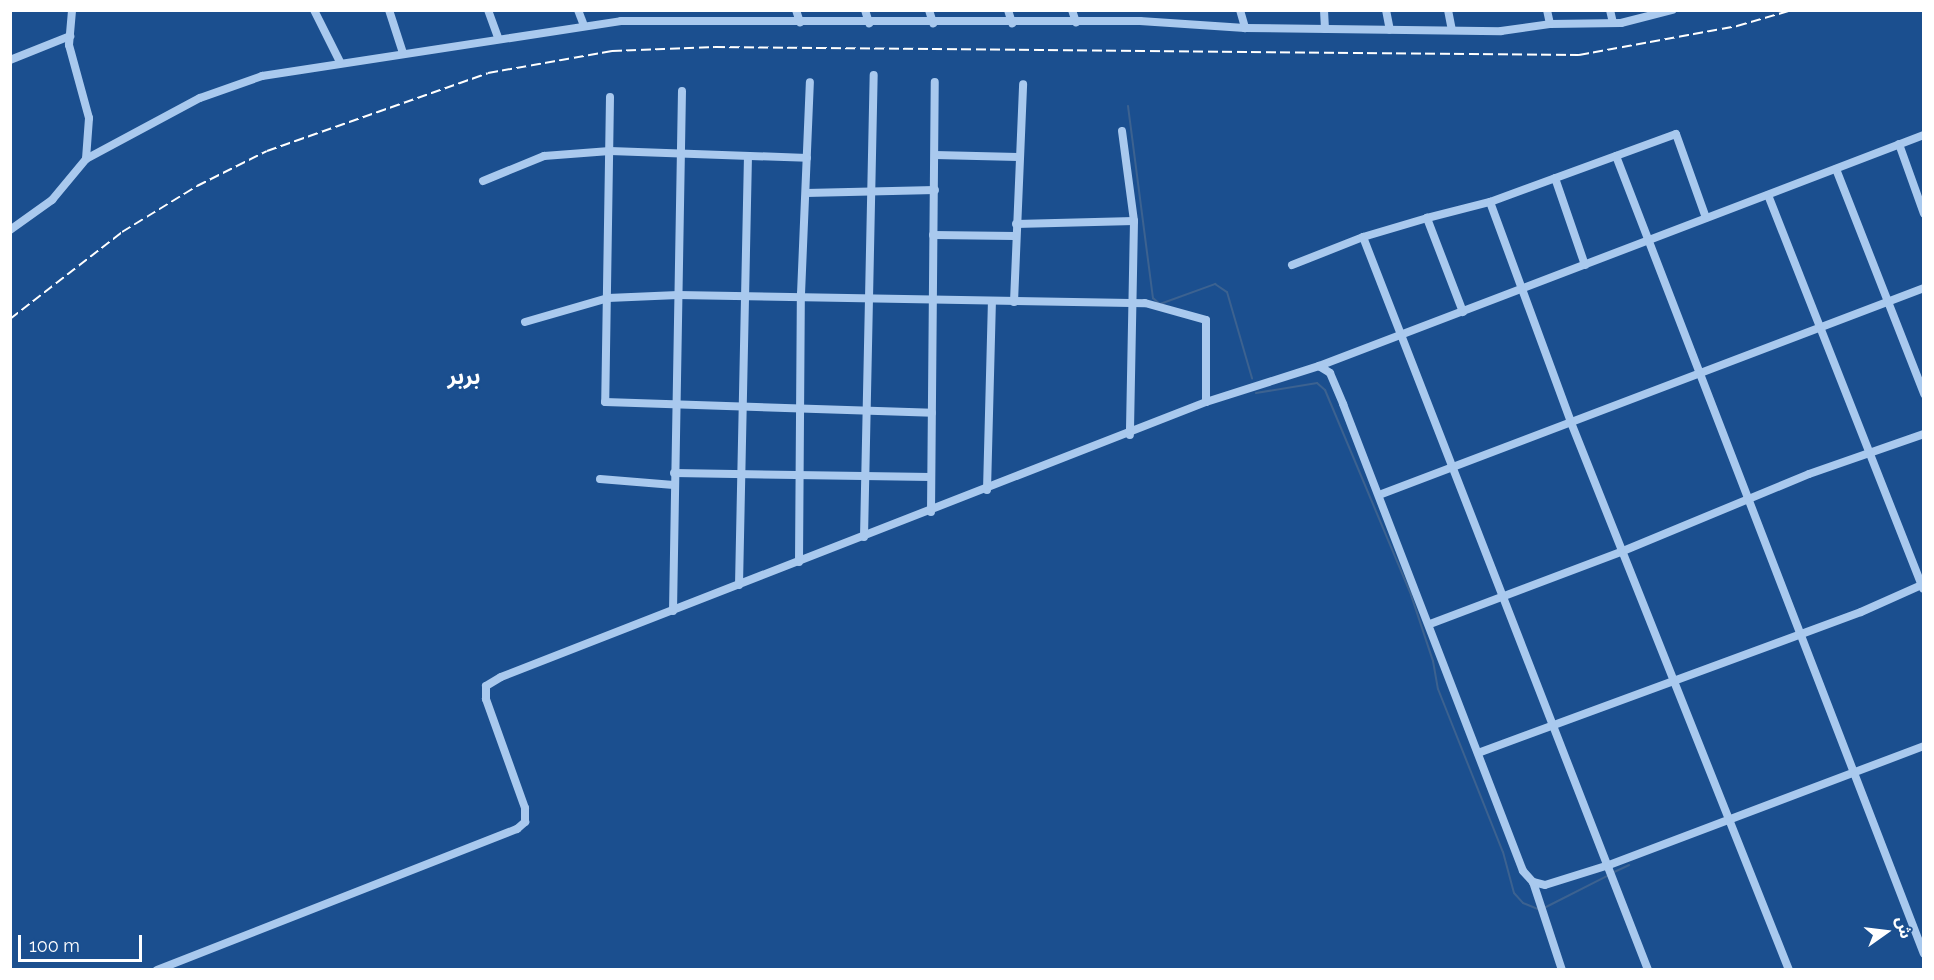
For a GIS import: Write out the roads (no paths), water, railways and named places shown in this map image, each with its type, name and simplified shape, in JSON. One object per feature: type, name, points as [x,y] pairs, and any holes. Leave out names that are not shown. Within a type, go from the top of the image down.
[{"type":"street","points":[[72,10],[69,45],[89,118],[87,159]]},
{"type":"street","points":[[314,10],[340,62]]},
{"type":"street","points":[[389,10],[403,53]]},
{"type":"street","points":[[488,10],[498,38]]},
{"type":"street","points":[[578,10],[584,26]]},
{"type":"street","points":[[645,10],[648,21]]},
{"type":"street","points":[[715,10],[718,22]]},
{"type":"street","points":[[796,10],[800,22]]},
{"type":"street","points":[[864,10],[869,23]]},
{"type":"street","points":[[929,10],[933,23]]},
{"type":"street","points":[[1008,10],[1012,23]]},
{"type":"street","points":[[1072,10],[1076,22]]},
{"type":"street","points":[[1137,10],[1140,21]]},
{"type":"street","points":[[1240,10],[1245,28]]},
{"type":"street","points":[[1324,10],[1325,29]]},
{"type":"street","points":[[1386,10],[1390,30]]},
{"type":"street","points":[[1448,10],[1452,30]]},
{"type":"street","points":[[1547,10],[1550,24]]},
{"type":"street","points":[[1610,10],[1613,23]]},
{"type":"street","points":[[10,230],[52,200],[87,159],[200,99],[262,76],[340,62],[584,26],[648,21],[1012,23],[1140,21],[1245,28],[1501,31],[1550,24],[1613,23],[1672,10]]},
{"type":"street","points":[[10,60],[70,36]]},
{"type":"street","points":[[864,537],[874,75]]},
{"type":"street","points":[[799,562],[801,294],[810,82]]},
{"type":"street","points":[[931,512],[933,413],[931,298],[935,190],[935,82]]},
{"type":"street","points":[[1014,302],[1023,84]]},
{"type":"street","points":[[673,611],[682,91]]},
{"type":"street","points":[[610,97],[605,402],[676,407],[800,408],[933,413]]},
{"type":"street","points":[[1122,131],[1134,221],[1130,303],[1130,435]]},
{"type":"street","points":[[1292,265],[1363,237],[1490,202],[1676,134],[1706,218]]},
{"type":"street","points":[[157,969],[517,829],[525,822],[525,808],[486,699],[486,686],[739,585],[1130,435],[1206,402],[1319,366],[1923,135]]},
{"type":"street","points":[[1899,144],[1923,213]]},
{"type":"street","points":[[483,181],[544,156],[610,151],[680,156],[807,158]]},
{"type":"street","points":[[935,155],[1020,157]]},
{"type":"street","points":[[1616,156],[1697,372],[1923,954]]},
{"type":"street","points":[[739,585],[748,157]]},
{"type":"street","points":[[1836,169],[1923,394]]},
{"type":"street","points":[[1556,178],[1585,265]]},
{"type":"street","points":[[806,193],[873,194],[935,190]]},
{"type":"street","points":[[1478,753],[1675,682],[1923,586],[1768,195]]},
{"type":"street","points":[[1490,202],[1570,420],[1789,969]]},
{"type":"street","points":[[1427,218],[1463,312]]},
{"type":"street","points":[[1016,224],[1134,221]]},
{"type":"street","points":[[933,235],[1015,236]]},
{"type":"street","points":[[1363,237],[1399,336],[1648,969]]},
{"type":"street","points":[[1379,495],[1570,420],[1923,288]]},
{"type":"street","points":[[525,322],[608,298],[678,295],[801,294],[1014,302],[1145,303],[1206,320],[1206,402]]},
{"type":"street","points":[[987,490],[992,301]]},
{"type":"street","points":[[1319,366],[1330,373],[1430,624],[1523,871],[1533,882],[1562,969]]},
{"type":"street","points":[[1430,624],[1501,595],[1623,551],[1746,499],[1923,434]]},
{"type":"street","points":[[674,473],[865,474],[931,477]]},
{"type":"street","points":[[600,479],[674,485]]},
{"type":"street","points":[[1533,882],[1545,885],[1609,865],[1923,746]]},
{"type":"waterway","points":[[1128,106],[1153,298],[1160,304],[1215,284],[1227,292],[1252,378]]},
{"type":"waterway","points":[[1256,393],[1317,383],[1325,390],[1411,595],[1433,661],[1438,689],[1503,852],[1514,893],[1523,903],[1538,909]]},
{"type":"waterway","points":[[1612,873],[1629,865]]},
{"type":"waterway","points":[[1544,908],[1607,876]]},
{"type":"railway","points":[[10,319],[122,232],[197,186],[267,151],[488,73],[612,51],[715,47],[1579,55],[1737,26],[1792,10]]},
{"type":"district","name":"بربر","points":[[464,377]]}]
